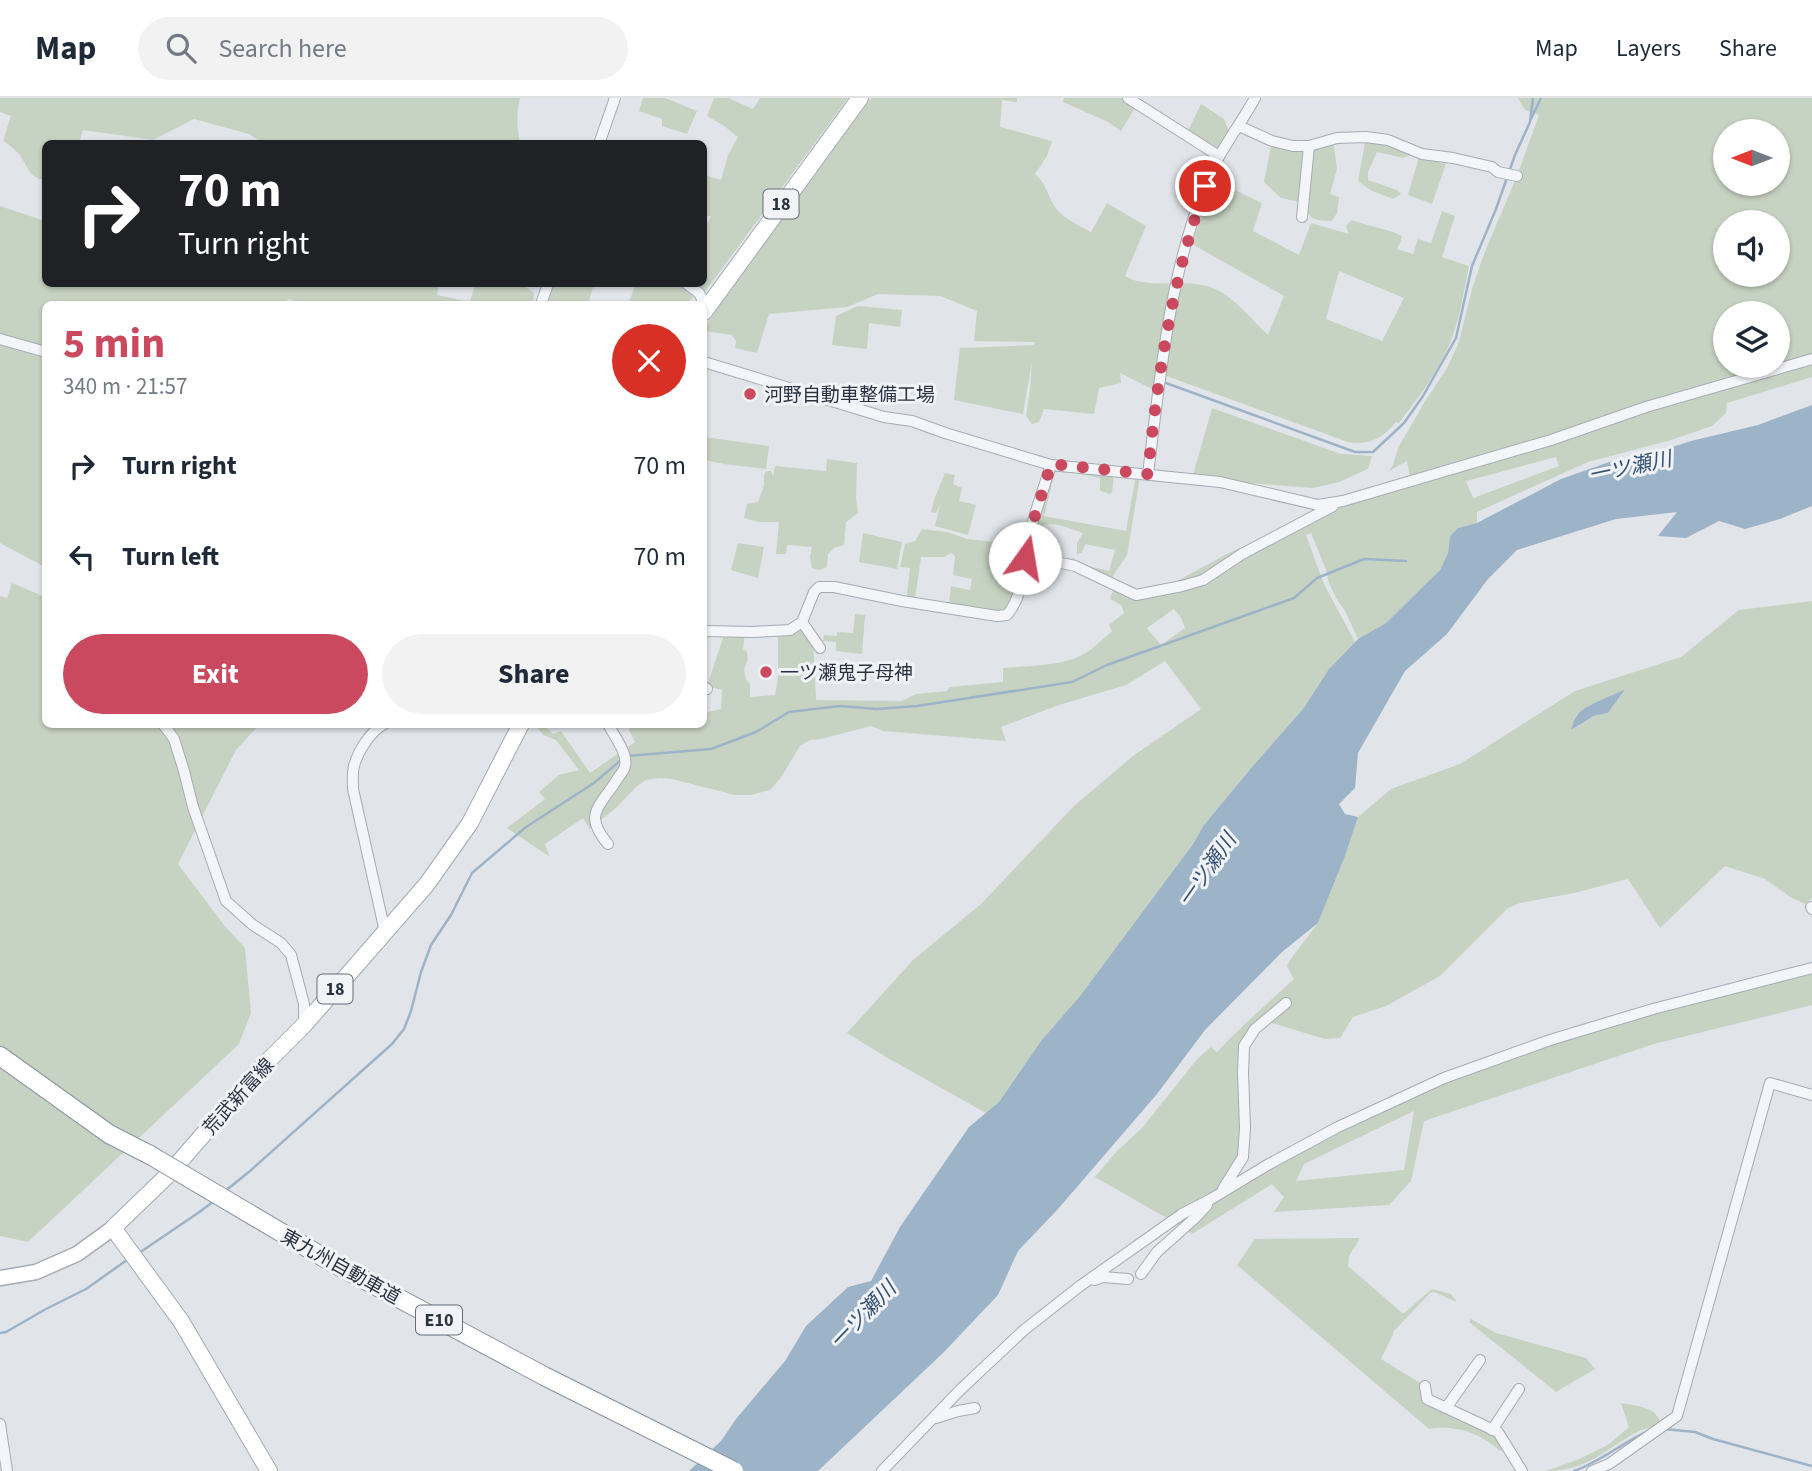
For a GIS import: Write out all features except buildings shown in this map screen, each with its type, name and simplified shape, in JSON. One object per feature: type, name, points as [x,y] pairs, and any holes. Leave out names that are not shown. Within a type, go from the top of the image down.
[{"type":"highway","name":"東九州自動車道","points":[[0,1056],[109,1134],[333,1264],[544,1376],[734,1471]]},
{"type":"main road","name":"18","points":[[707,306],[860,98]]},
{"type":"main road","name":"荒武新富線","points":[[113,1228],[168,1175],[427,884],[470,823],[520,728]]},
{"type":"main road","points":[[0,1279],[36,1272],[77,1254],[113,1228],[181,1321],[269,1471]]},
{"type":"street","points":[[600,140],[615,98]]},
{"type":"street","points":[[1128,98],[1219,156]]},
{"type":"street","points":[[1148,474],[1160,373],[1186,245],[1205,186],[1219,156],[1255,98]]},
{"type":"street","points":[[1239,126],[1272,141],[1293,146],[1309,146],[1337,138],[1366,137],[1388,140],[1422,154],[1492,167],[1498,172],[1512,175]]},
{"type":"street","points":[[1302,217],[1309,146]]},
{"type":"street","points":[[691,287],[699,293],[702,301]]},
{"type":"street","points":[[0,339],[42,351]]},
{"type":"street","points":[[707,363],[1051,464],[1220,482],[1318,506],[1551,440],[1646,407],[1812,359]]},
{"type":"street","points":[[707,631],[790,630],[802,622],[814,592],[819,587],[834,587],[997,616],[1007,615],[1016,605],[1023,580],[1030,532],[1051,464]]},
{"type":"street","points":[[1025,558],[1075,566],[1136,595],[1203,580],[1242,554],[1343,501]]},
{"type":"street","points":[[802,622],[820,648]]},
{"type":"street","points":[[166,728],[174,739],[193,807],[226,901],[253,925],[281,943],[291,955],[304,1004],[304,1025]]},
{"type":"street","points":[[378,728],[361,749],[354,768],[353,789],[385,932]]},
{"type":"street","points":[[607,844],[594,822],[595,811],[625,767],[624,756],[610,728]]},
{"type":"street","points":[[882,1471],[960,1390],[1024,1330],[1080,1286],[1182,1214],[1338,1127],[1444,1078],[1550,1040],[1640,1013],[1812,968]]},
{"type":"street","points":[[1141,1274],[1157,1252],[1216,1196],[1243,1157],[1244,1046],[1255,1029],[1286,1003]]},
{"type":"street","points":[[1592,1471],[1611,1468],[1677,1416],[1770,1083],[1812,1094]]},
{"type":"street","points":[[1080,1286],[1103,1277],[1128,1279]]},
{"type":"street","points":[[1446,1408],[1480,1360]]},
{"type":"street","points":[[1425,1386],[1427,1399],[1498,1432],[1522,1471]]},
{"type":"street","points":[[1492,1430],[1519,1389]]},
{"type":"street","points":[[932,1420],[975,1408]]},
{"type":"street","points":[[0,1424],[7,1471]]},
{"type":"green space","points":[[0,98],[520,98],[517,120],[520,140],[258,140],[249,134],[194,119],[153,140],[83,130],[80,140],[42,140],[42,179],[34,176],[21,156],[3,141],[11,116],[0,112]]},
{"type":"green space","points":[[643,98],[665,98],[697,111],[687,134],[662,126],[662,119],[639,111]]},
{"type":"green space","points":[[714,98],[728,98],[753,109],[760,98],[848,98],[701,297],[698,293],[689,301],[629,301],[635,287],[707,287],[707,225],[711,216],[707,216],[707,176],[721,180],[728,155],[738,137],[707,116]]},
{"type":"green space","points":[[871,98],[1017,98],[1017,102],[1002,100],[1000,127],[1052,141],[1047,156],[1035,174],[1061,213],[1091,232],[1107,203],[1146,226],[1125,276],[1145,282],[1189,283],[1218,290],[1234,301],[1268,335],[1284,296],[1192,244],[1214,180],[1262,203],[1253,231],[1299,255],[1311,223],[1349,234],[1346,226],[1352,220],[1402,236],[1397,249],[1413,254],[1418,239],[1431,243],[1442,211],[1455,216],[1442,257],[1469,266],[1456,327],[1436,370],[1399,423],[1396,422],[1375,440],[1363,443],[1348,442],[1161,374],[1158,392],[1120,373],[1121,383],[1099,388],[1094,414],[1044,409],[1039,422],[1032,424],[1026,416],[1032,362],[1023,414],[954,400],[960,348],[1034,345],[1035,342],[974,341],[977,311],[940,296],[878,294],[847,307],[769,314],[757,353],[735,348],[736,341],[732,335],[707,331],[707,326],[718,306]],"holes":[[[1339,271],[1404,298],[1382,341],[1326,319]]]},
{"type":"green space","points":[[1064,98],[1132,98],[1138,103],[1121,131],[1108,122],[1063,102]]},
{"type":"green space","points":[[1518,98],[1812,98],[1812,355],[1790,362],[1790,301],[1713,301],[1713,378],[1739,378],[1410,478],[1407,461],[1389,471],[1398,448],[1447,368],[1459,342],[1484,254],[1539,115],[1525,110]]},
{"type":"green space","points":[[1201,104],[1224,119],[1229,131],[1216,154],[1186,135]]},
{"type":"green space","points":[[1366,137],[1411,149],[1410,155],[1403,158],[1377,152],[1368,172],[1368,180],[1397,190],[1401,194],[1393,199],[1370,190],[1358,181]]},
{"type":"green space","points":[[1333,139],[1337,169],[1330,194],[1339,197],[1337,213],[1332,221],[1321,221],[1308,213],[1304,203],[1281,198],[1264,182],[1272,141],[1293,146]]},
{"type":"green space","points":[[1419,157],[1446,164],[1432,204],[1408,195]]},
{"type":"green space","points":[[0,206],[42,220],[42,287],[438,287],[437,295],[465,301],[42,301],[42,565],[0,543]]},
{"type":"green space","points":[[474,287],[526,287],[534,293],[533,301],[470,301]]},
{"type":"green space","points":[[553,287],[593,287],[589,301],[548,301]]},
{"type":"green space","points":[[858,306],[902,310],[900,327],[869,323],[867,349],[832,345],[836,316]]},
{"type":"green space","points":[[1812,363],[1812,377],[1727,403],[1726,413],[1712,426],[1588,462],[1477,512],[1477,523],[1458,528],[1450,536],[1448,553],[1440,570],[1386,623],[1358,639],[1329,583],[1311,533],[1306,535],[1324,584],[1355,642],[1329,669],[1303,709],[1204,825],[1193,844],[1080,996],[1041,1041],[999,1102],[986,1113],[847,1033],[913,960],[981,904],[1074,806],[1133,756],[1201,709],[1165,661],[1126,685],[1059,705],[1001,727],[1006,741],[883,731],[871,726],[810,740],[800,746],[770,790],[751,795],[735,795],[672,779],[646,780],[590,829],[583,818],[545,844],[550,857],[507,828],[545,799],[539,792],[559,775],[579,770],[556,740],[543,735],[538,728],[547,728],[553,734],[561,731],[590,773],[635,742],[630,728],[707,728],[707,712],[721,709],[722,690],[707,686],[725,632],[745,632],[743,649],[747,652],[748,659],[744,670],[750,684],[750,697],[775,695],[778,679],[778,631],[802,622],[813,638],[816,700],[902,701],[916,694],[947,691],[949,687],[1003,682],[1003,668],[1067,661],[1081,656],[1112,631],[1109,625],[1124,613],[1121,605],[1110,599],[1115,585],[1136,595],[1173,588],[1177,581],[1227,554],[1318,511],[1297,525],[1344,505],[1648,411],[1761,378],[1790,378],[1790,369]],"holes":[[[1556,457],[1559,466],[1473,498],[1466,481]],[[1174,609],[1185,628],[1161,645],[1147,628]]]},
{"type":"green space","points":[[1212,408],[1341,454],[1372,456],[1368,469],[1339,482],[1313,488],[1193,475]]},
{"type":"green space","points":[[707,437],[769,446],[766,469],[707,461]]},
{"type":"green space","points":[[827,459],[857,463],[858,513],[846,522],[844,545],[834,548],[828,554],[827,567],[820,570],[812,568],[812,547],[787,545],[786,554],[776,554],[779,522],[759,522],[744,518],[747,504],[758,502],[766,471],[771,471],[773,476],[775,466],[826,471]]},
{"type":"green space","points":[[1052,466],[1114,474],[1112,492],[1110,494],[1100,491],[1100,478],[1055,472],[1044,516],[1126,531],[1136,475],[1140,476],[1127,555],[1109,582],[1063,559],[1074,558],[1080,564],[1109,571],[1115,550],[1085,544],[1082,553],[1077,554],[1077,543],[1083,533],[1066,527],[1043,525],[1036,534],[1031,557],[1025,554]]},
{"type":"green space","points":[[945,473],[955,475],[953,484],[962,488],[959,501],[976,505],[968,535],[935,526],[940,505],[936,513],[931,512]]},
{"type":"green space","points":[[922,529],[947,532],[967,539],[1003,543],[1025,541],[1011,604],[1006,610],[998,612],[949,604],[951,586],[970,590],[972,579],[953,575],[955,556],[951,553],[944,557],[921,557],[915,599],[908,598],[910,568],[900,567],[905,544],[915,541]]},
{"type":"green space","points":[[863,533],[902,542],[897,569],[859,562]]},
{"type":"green space","points":[[738,543],[764,547],[758,578],[731,570]]},
{"type":"green space","points":[[12,583],[42,596],[42,728],[256,728],[236,750],[178,864],[245,948],[251,1013],[239,1044],[28,1242],[0,1236],[0,596],[7,598]]},
{"type":"green space","points":[[1812,601],[1812,898],[1805,904],[1765,879],[1725,866],[1660,928],[1628,879],[1520,903],[1508,908],[1440,976],[1386,1006],[1353,1017],[1340,1038],[1325,1039],[1265,1021],[1244,1046],[1243,1157],[1222,1191],[1375,1109],[1550,1040],[1812,968],[1812,1005],[1654,1044],[1424,1121],[1411,1181],[1389,1205],[1274,1212],[1284,1197],[1272,1184],[1192,1234],[1183,1229],[1210,1201],[1172,1221],[1095,1177],[1116,1152],[1142,1128],[1198,1058],[1211,1047],[1217,1052],[1294,979],[1287,966],[1318,923],[1358,817],[1391,789],[1460,764],[1575,691],[1681,657],[1739,610]],"holes":[[[1623,690],[1608,713],[1594,716],[1572,730],[1576,715]],[[1414,1111],[1404,1170],[1296,1181],[1304,1164]]]},
{"type":"green space","points":[[855,614],[865,615],[862,654],[836,651],[836,642],[823,641],[824,635],[853,633]]},
{"type":"green space","points":[[1360,1238],[1349,1256],[1348,1266],[1401,1312],[1404,1313],[1432,1289],[1451,1294],[1457,1302],[1434,1292],[1430,1293],[1393,1332],[1381,1359],[1425,1386],[1427,1400],[1498,1432],[1508,1448],[1500,1451],[1477,1435],[1458,1429],[1429,1429],[1237,1265],[1255,1239]]},
{"type":"green space","points":[[1471,1319],[1496,1333],[1586,1358],[1595,1369],[1556,1392],[1469,1322]]},
{"type":"green space","points":[[1621,1403],[1650,1410],[1659,1418],[1661,1424],[1634,1434],[1581,1465],[1546,1471],[1608,1445],[1629,1427]]},
{"type":"water","name":"一ツ瀬川","points":[[1812,405],[1812,506],[1745,529],[1719,521],[1686,538],[1658,536],[1677,512],[1616,519],[1517,550],[1488,579],[1447,634],[1405,671],[1358,753],[1355,788],[1339,804],[1345,814],[1358,817],[1318,923],[1282,952],[1205,1030],[1157,1094],[1058,1209],[1018,1251],[998,1295],[943,1353],[818,1471],[689,1471],[721,1441],[785,1361],[806,1326],[848,1287],[871,1281],[900,1227],[969,1127],[999,1102],[1041,1041],[1080,996],[1193,844],[1204,825],[1303,709],[1329,669],[1358,639],[1386,623],[1440,570],[1448,553],[1450,536],[1458,528],[1477,523],[1561,479],[1612,461],[1629,461],[1691,441],[1758,425]]},
{"type":"water","points":[[1625,689],[1608,713],[1594,716],[1571,730],[1582,710]]},
{"type":"waterway","points":[[1166,383],[1355,452],[1373,452],[1404,423],[1423,396],[1456,338],[1472,266],[1530,122],[1533,98]]},
{"type":"waterway","points":[[1531,119],[1541,98]]},
{"type":"waterway","points":[[627,756],[711,749],[756,732],[789,712],[840,706],[877,709],[917,706],[1072,682],[1107,665],[1294,598],[1317,578],[1364,559],[1406,561]]},
{"type":"waterway","points":[[224,1192],[392,1044],[404,1029],[431,945],[451,915],[472,873],[526,827],[594,783],[621,760]]},
{"type":"waterway","points":[[139,1253],[214,1201]]},
{"type":"waterway","points":[[0,1333],[86,1289],[127,1260]]},
{"type":"waterway","points":[[1664,1429],[1695,1432],[1812,1466]]},
{"type":"waterway","points":[[1574,1471],[1651,1430]]},
{"type":"place","name":"河野自動車整備工場","points":[[750,394]]},
{"type":"place","name":"一ツ瀬鬼子母神","points":[[766,672]]},
{"type":"route","points":[[1025,558],[1030,532],[1051,464],[1148,474],[1160,373],[1177,283],[1205,186]]}]
